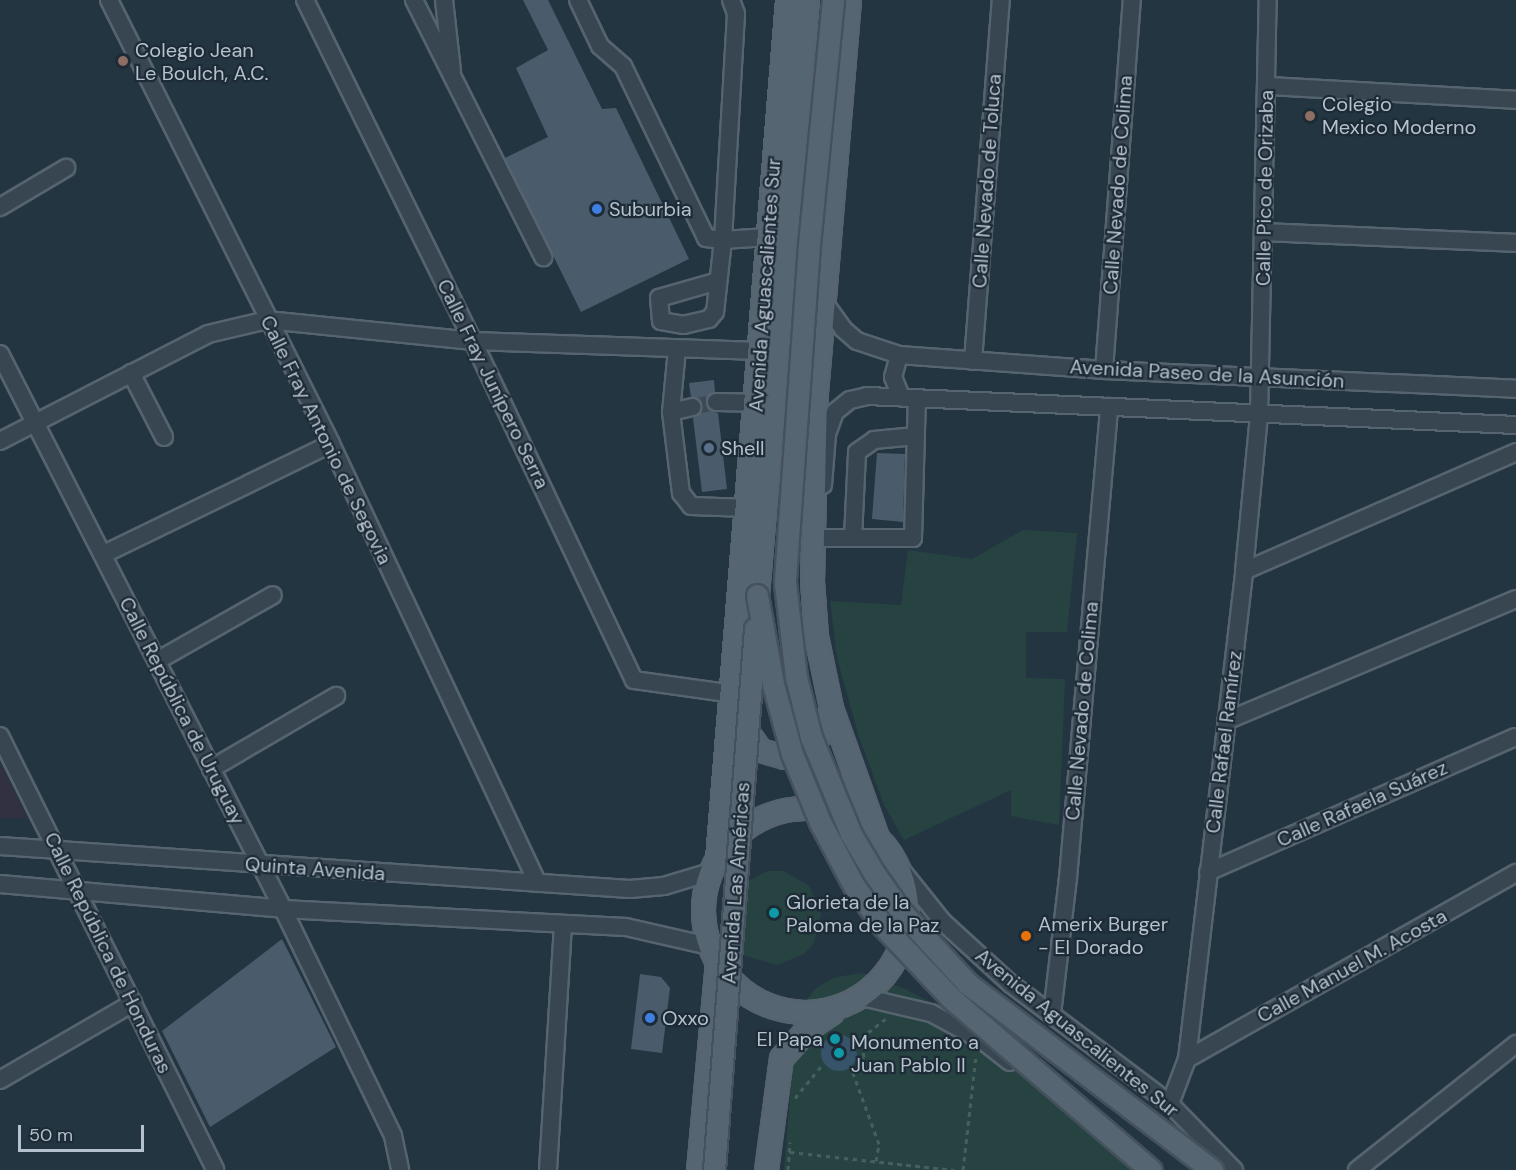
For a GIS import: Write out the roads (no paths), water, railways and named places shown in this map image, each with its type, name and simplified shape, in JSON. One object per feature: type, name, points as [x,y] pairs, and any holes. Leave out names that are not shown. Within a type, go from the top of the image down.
[{"type":"main road","name":"Avenida Aguascalientes Sur","points":[[698,1170],[713,954],[703,909],[713,865],[733,694],[787,0]]},
{"type":"main road","name":"Avenida Aguascalientes Sur","points":[[807,0],[757,595],[773,684],[792,754],[819,822],[854,886],[883,926],[952,999],[1151,1170]]},
{"type":"main road","name":"Avenida Aguascalientes Sur","points":[[833,0],[809,245],[785,584],[796,677],[811,737],[847,824],[874,873],[900,910],[953,968],[1033,1035],[1212,1170]]},
{"type":"main road","points":[[849,0],[816,391],[814,535],[816,636],[831,708],[877,837]]},
{"type":"main road","name":"Avenida Las Américas","points":[[714,1170],[757,595]]},
{"type":"main road","points":[[733,694],[745,734],[770,755],[784,757],[807,748],[823,732],[831,708]]},
{"type":"main road","name":"Avenida Aguascalientes Sur","points":[[713,865],[749,824],[792,808],[838,813],[877,837],[899,867],[907,895],[907,924],[900,952],[884,977],[862,997],[836,1009],[807,1029],[781,1058],[766,1170]]},
{"type":"main road","name":"Avenida Aguascalientes Sur","points":[[713,954],[734,983],[756,1000],[781,1011],[809,1014],[836,1009]]},
{"type":"street","name":"Calle Fray Antonio de Segovia","points":[[109,0],[331,444],[538,883]]},
{"type":"street","name":"Calle Fray Junípero Serra","points":[[305,0],[473,341],[634,680],[733,694]]},
{"type":"street","points":[[414,0],[454,84],[543,257]]},
{"type":"street","points":[[444,0],[454,84]]},
{"type":"street","points":[[578,0],[600,46],[623,66],[706,237],[723,240],[768,237]]},
{"type":"street","points":[[718,281],[723,240],[736,14],[730,0]]},
{"type":"street","name":"Calle Nevado de Toluca","points":[[973,361],[1001,0]]},
{"type":"street","name":"Calle Nevado de Colima","points":[[1104,370],[1132,0]]},
{"type":"street","name":"Calle Pico de Orizaba","points":[[1261,377],[1268,0]]},
{"type":"street","points":[[1268,86],[1516,100]]},
{"type":"street","points":[[0,207],[66,168]]},
{"type":"street","points":[[1265,232],[1516,243]]},
{"type":"street","name":"Avenida Paseo de la Asunción","points":[[823,301],[843,329],[857,341],[898,355],[1104,370],[1516,389]]},
{"type":"street","points":[[0,441],[208,334],[267,320],[473,341],[759,351]]},
{"type":"street","points":[[677,349],[671,412],[681,493],[690,506],[748,508]]},
{"type":"street","name":"Calle República de Uruguay","points":[[0,354],[283,909],[393,1136],[400,1170]]},
{"type":"street","points":[[814,535],[853,538],[913,538],[916,436],[909,397],[893,377],[898,355]]},
{"type":"street","points":[[131,373],[164,436]]},
{"type":"street","name":"Calle Rafael Ramírez","points":[[1170,1104],[1187,1059],[1244,571],[1261,377]]},
{"type":"street","name":"Avenida Paseo de la Asunción","points":[[814,535],[820,517],[828,434],[835,412],[850,400],[867,396],[1516,425]]},
{"type":"street","points":[[716,402],[755,403]]},
{"type":"street","points":[[671,412],[692,406]]},
{"type":"street","name":"Calle Nevado de Colima","points":[[1052,1014],[1068,878],[1109,407]]},
{"type":"street","points":[[853,538],[857,452],[874,440],[916,436]]},
{"type":"street","points":[[104,554],[331,444]]},
{"type":"street","points":[[1244,571],[1516,452]]},
{"type":"street","points":[[157,661],[273,595]]},
{"type":"street","points":[[1226,721],[1514,605]]},
{"type":"street","points":[[211,769],[336,696]]},
{"type":"street","name":"Calle República de Honduras","points":[[0,736],[133,1003],[208,1168]]},
{"type":"street","name":"Calle Rafaela Suárez","points":[[1208,872],[1516,736]]},
{"type":"street","name":"Quinta Avenida","points":[[0,846],[630,889],[664,886],[713,865]]},
{"type":"street","name":"Avenida Aguascalientes Sur","points":[[899,867],[943,922],[1052,1014],[1170,1104],[1234,1170]]},
{"type":"street","name":"Calle Manuel M. Acosta","points":[[1187,1059],[1516,873]]},
{"type":"street","name":"Quinta Avenida","points":[[0,884],[77,893],[283,909],[626,927],[655,931],[713,954]]},
{"type":"street","points":[[548,1170],[563,924]]},
{"type":"street","points":[[862,997],[931,1013],[983,1041],[1139,1170]]},
{"type":"street","points":[[0,1080],[133,1003]]},
{"type":"street","points":[[1357,1170],[1516,1044]]},
{"type":"tunnel","points":[[692,407],[716,402]]},
{"type":"place","name":"Colegio Jean Le Boulch, A.C.","points":[[123,61]]},
{"type":"place","name":"Colegio Mexico Moderno","points":[[1310,116]]},
{"type":"place","name":"Suburbia","points":[[597,209]]},
{"type":"place","name":"Shell","points":[[709,448]]},
{"type":"place","name":"Glorieta de la Paloma de la Paz","points":[[774,913]]},
{"type":"place","name":"Amerix Burger - El Dorado","points":[[1026,936]]},
{"type":"place","name":"Oxxo","points":[[650,1018]]},
{"type":"place","name":"El Papa","points":[[835,1039]]},
{"type":"place","name":"Monumento a Juan Pablo II","points":[[839,1053]]}]
